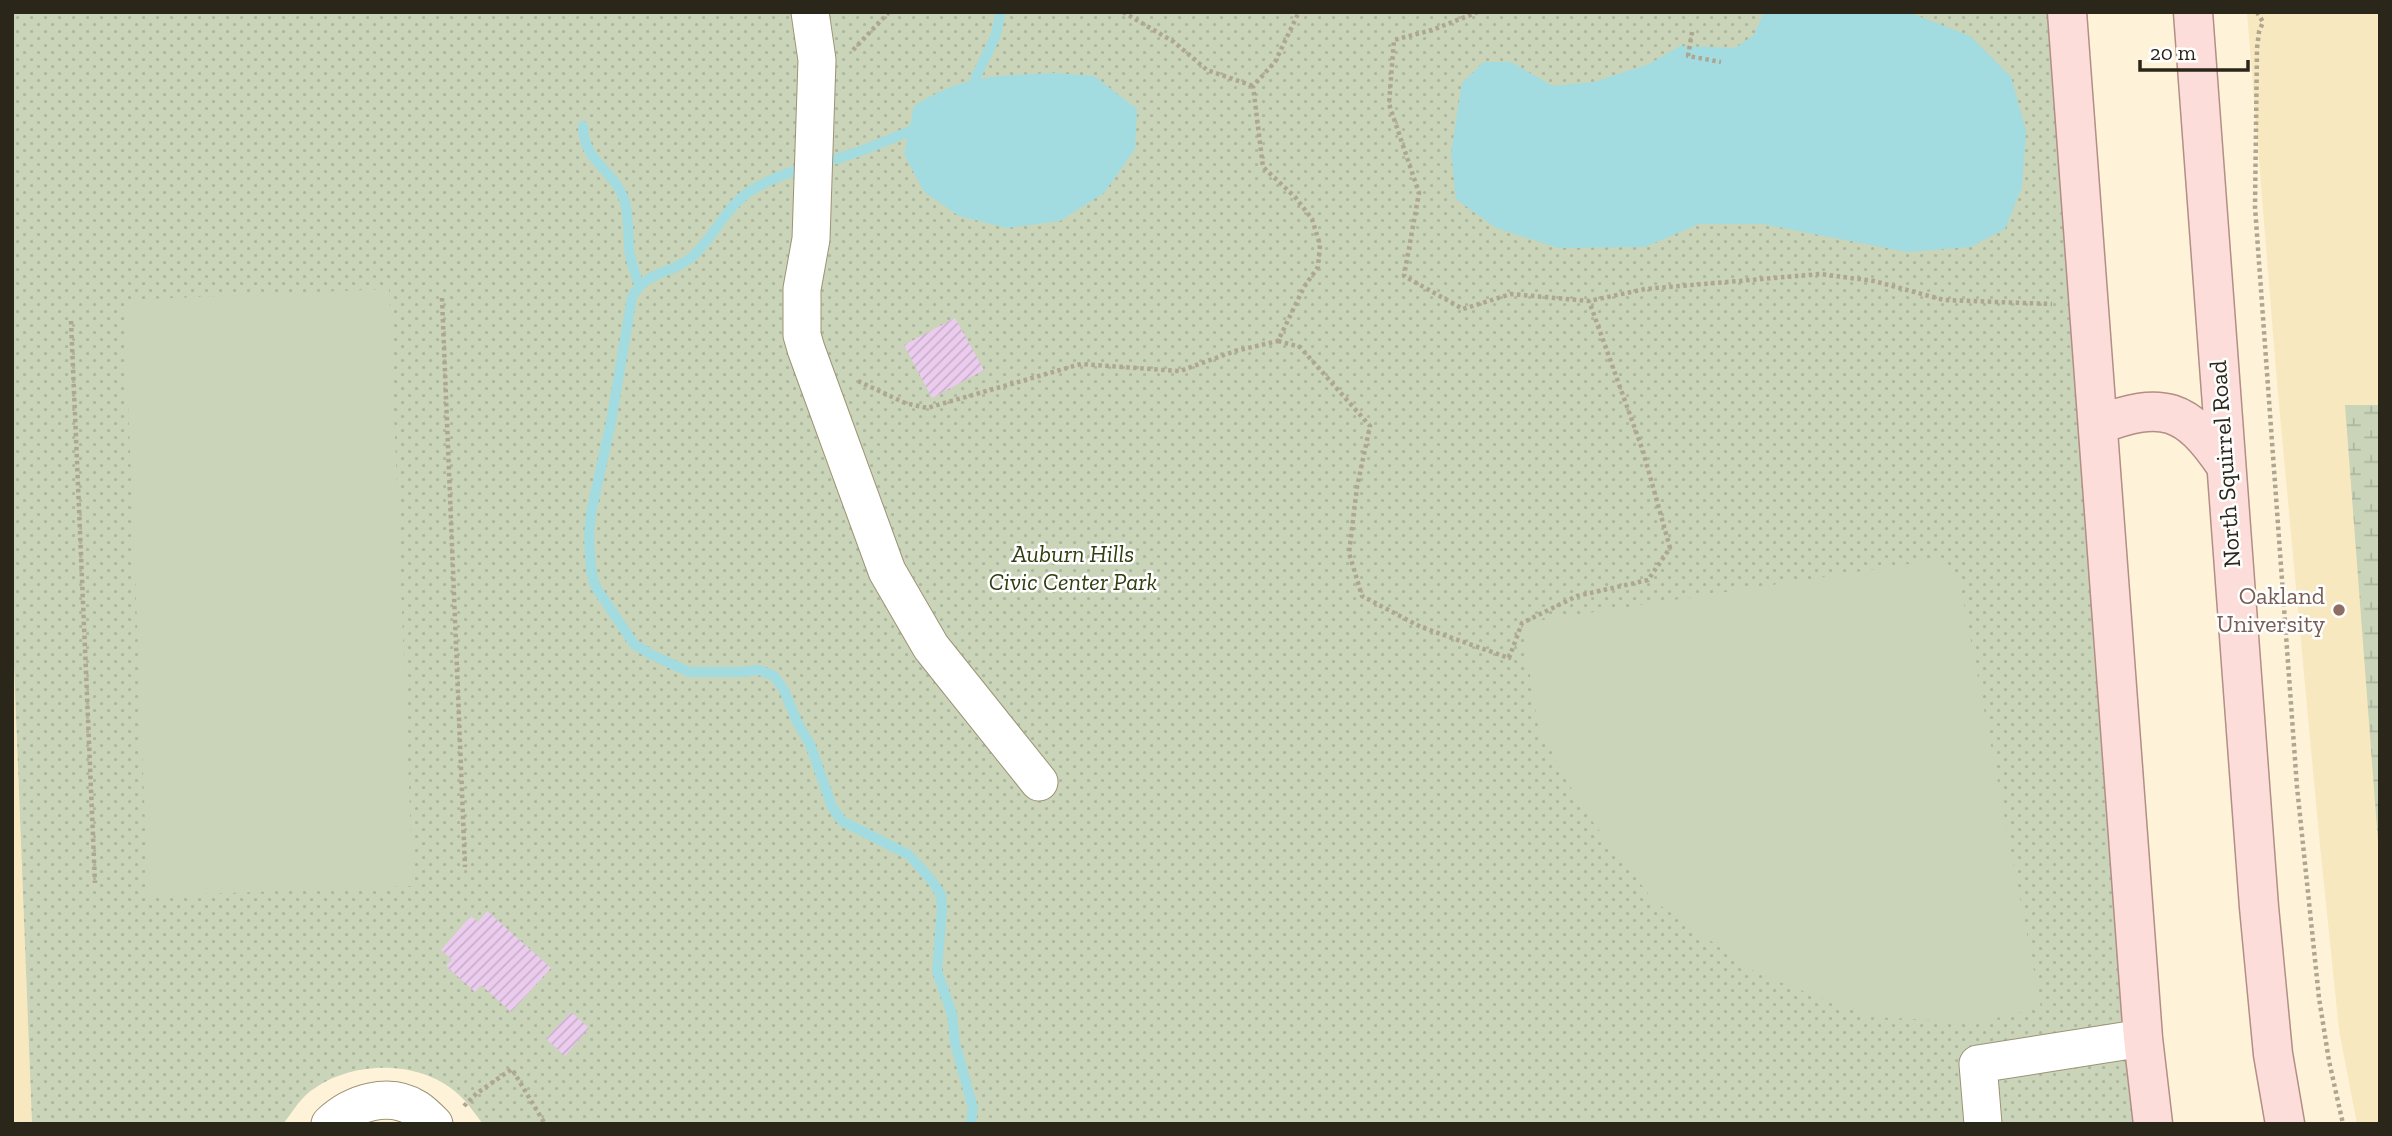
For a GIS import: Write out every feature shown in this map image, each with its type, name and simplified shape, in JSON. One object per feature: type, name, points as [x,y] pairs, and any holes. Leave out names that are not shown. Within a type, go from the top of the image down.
[{"type":"main road","points":[[2067,12],[2143,1038],[2152,1124]]},
{"type":"main road","name":"North Squirrel Road","points":[[2193,12],[2260,920],[2273,1054],[2285,1124]]},
{"type":"main road","points":[[2098,425],[2134,412],[2158,411],[2179,417],[2198,429],[2226,466]]},
{"type":"street","points":[[810,12],[817,60],[811,239],[802,289],[802,335],[806,349],[887,571],[931,647],[1038,782]]},
{"type":"street","points":[[1983,1124],[1978,1064],[2143,1038]]},
{"type":"street","points":[[330,1124],[349,1108],[373,1101],[396,1101],[446,1118]]},
{"type":"path","points":[[817,60],[845,58],[889,12]]},
{"type":"path","points":[[1123,12],[1174,42],[1207,70],[1253,86]]},
{"type":"path","points":[[1253,86],[1275,62],[1299,12]]},
{"type":"path","points":[[1478,12],[1432,30],[1394,40],[1389,104],[1419,193],[1404,276],[1463,309],[1511,294],[1589,301],[1645,289],[1820,274],[1874,281],[1906,292],[1944,300],[2022,304],[2089,302]]},
{"type":"path","points":[[2257,12],[2263,22],[2257,48],[2255,207],[2297,787],[2319,998],[2343,1124]]},
{"type":"path","points":[[1692,32],[1688,56],[1721,62]]},
{"type":"path","points":[[1253,86],[1264,167],[1295,197],[1312,219],[1320,245],[1318,267],[1304,287],[1278,341]]},
{"type":"path","points":[[442,298],[465,867]]},
{"type":"path","points":[[806,349],[863,385],[905,403],[927,408],[1081,364],[1180,371],[1235,351],[1278,341],[1300,347],[1370,426],[1357,487],[1349,552],[1362,596],[1421,627],[1509,657],[1522,623],[1577,596],[1648,580],[1670,548],[1643,451],[1589,301]]},
{"type":"path","points":[[71,321],[94,883]]},
{"type":"path","points":[[446,1118],[512,1069],[545,1124]]},
{"type":"shaded area","name":"Oakland University","points":[[2247,12],[2380,12],[2380,1124],[2357,1124],[2339,1030],[2277,383]]},
{"type":"shaded area","points":[[12,615],[32,1124],[12,1124]]},
{"type":"green space","name":"Auburn Hills Civic Center Park","points":[[12,12],[2051,12],[2133,1124],[483,1124],[462,1097],[442,1082],[404,1069],[383,1068],[342,1075],[323,1083],[304,1097],[283,1124],[32,1124],[12,615]]},
{"type":"green space","points":[[389,289],[413,886],[148,896],[124,300]]},
{"type":"green space","points":[[2345,405],[2380,405],[2380,868]]},
{"type":"green space","points":[[1935,560],[1960,583],[2041,1008],[1978,1022],[1871,1017],[1758,974],[1654,901],[1582,808],[1538,726],[1522,623]]},
{"type":"water","points":[[1764,12],[1908,12],[1970,36],[2011,77],[2026,131],[2022,187],[2005,229],[1970,247],[1907,252],[1762,224],[1699,224],[1645,247],[1558,248],[1496,228],[1456,199],[1451,153],[1462,83],[1484,62],[1511,62],[1553,86],[1594,82],[1649,64],[1680,46],[1735,48],[1754,35]]},
{"type":"water","points":[[1054,73],[1094,76],[1137,109],[1135,149],[1104,193],[1060,221],[1007,228],[959,216],[924,192],[904,154],[914,106],[965,82],[998,76]]},
{"type":"building","points":[[955,318],[984,370],[932,398],[904,345]]},
{"type":"building","points":[[487,911],[551,968],[511,1012],[481,985],[475,992],[446,966],[452,960],[441,950],[471,916],[478,922]]},
{"type":"building","points":[[571,1012],[589,1028],[565,1056],[546,1039]]},
{"type":"waterway","points":[[975,79],[995,37],[1001,12]]},
{"type":"waterway","points":[[583,126],[584,138],[593,157],[613,180],[624,199],[630,253],[639,285]]},
{"type":"waterway","points":[[920,127],[855,153],[761,185],[733,206],[693,256],[645,281],[638,288],[632,297],[611,422],[591,513],[589,537],[595,586],[634,644],[689,672],[759,670],[774,676],[784,690],[797,722],[810,744],[832,807],[842,821],[909,855],[932,881],[941,895],[942,909],[937,971],[952,1014],[955,1043],[973,1108],[971,1124]]},
{"type":"place","name":"Oakland University","points":[[2339,610]]}]
